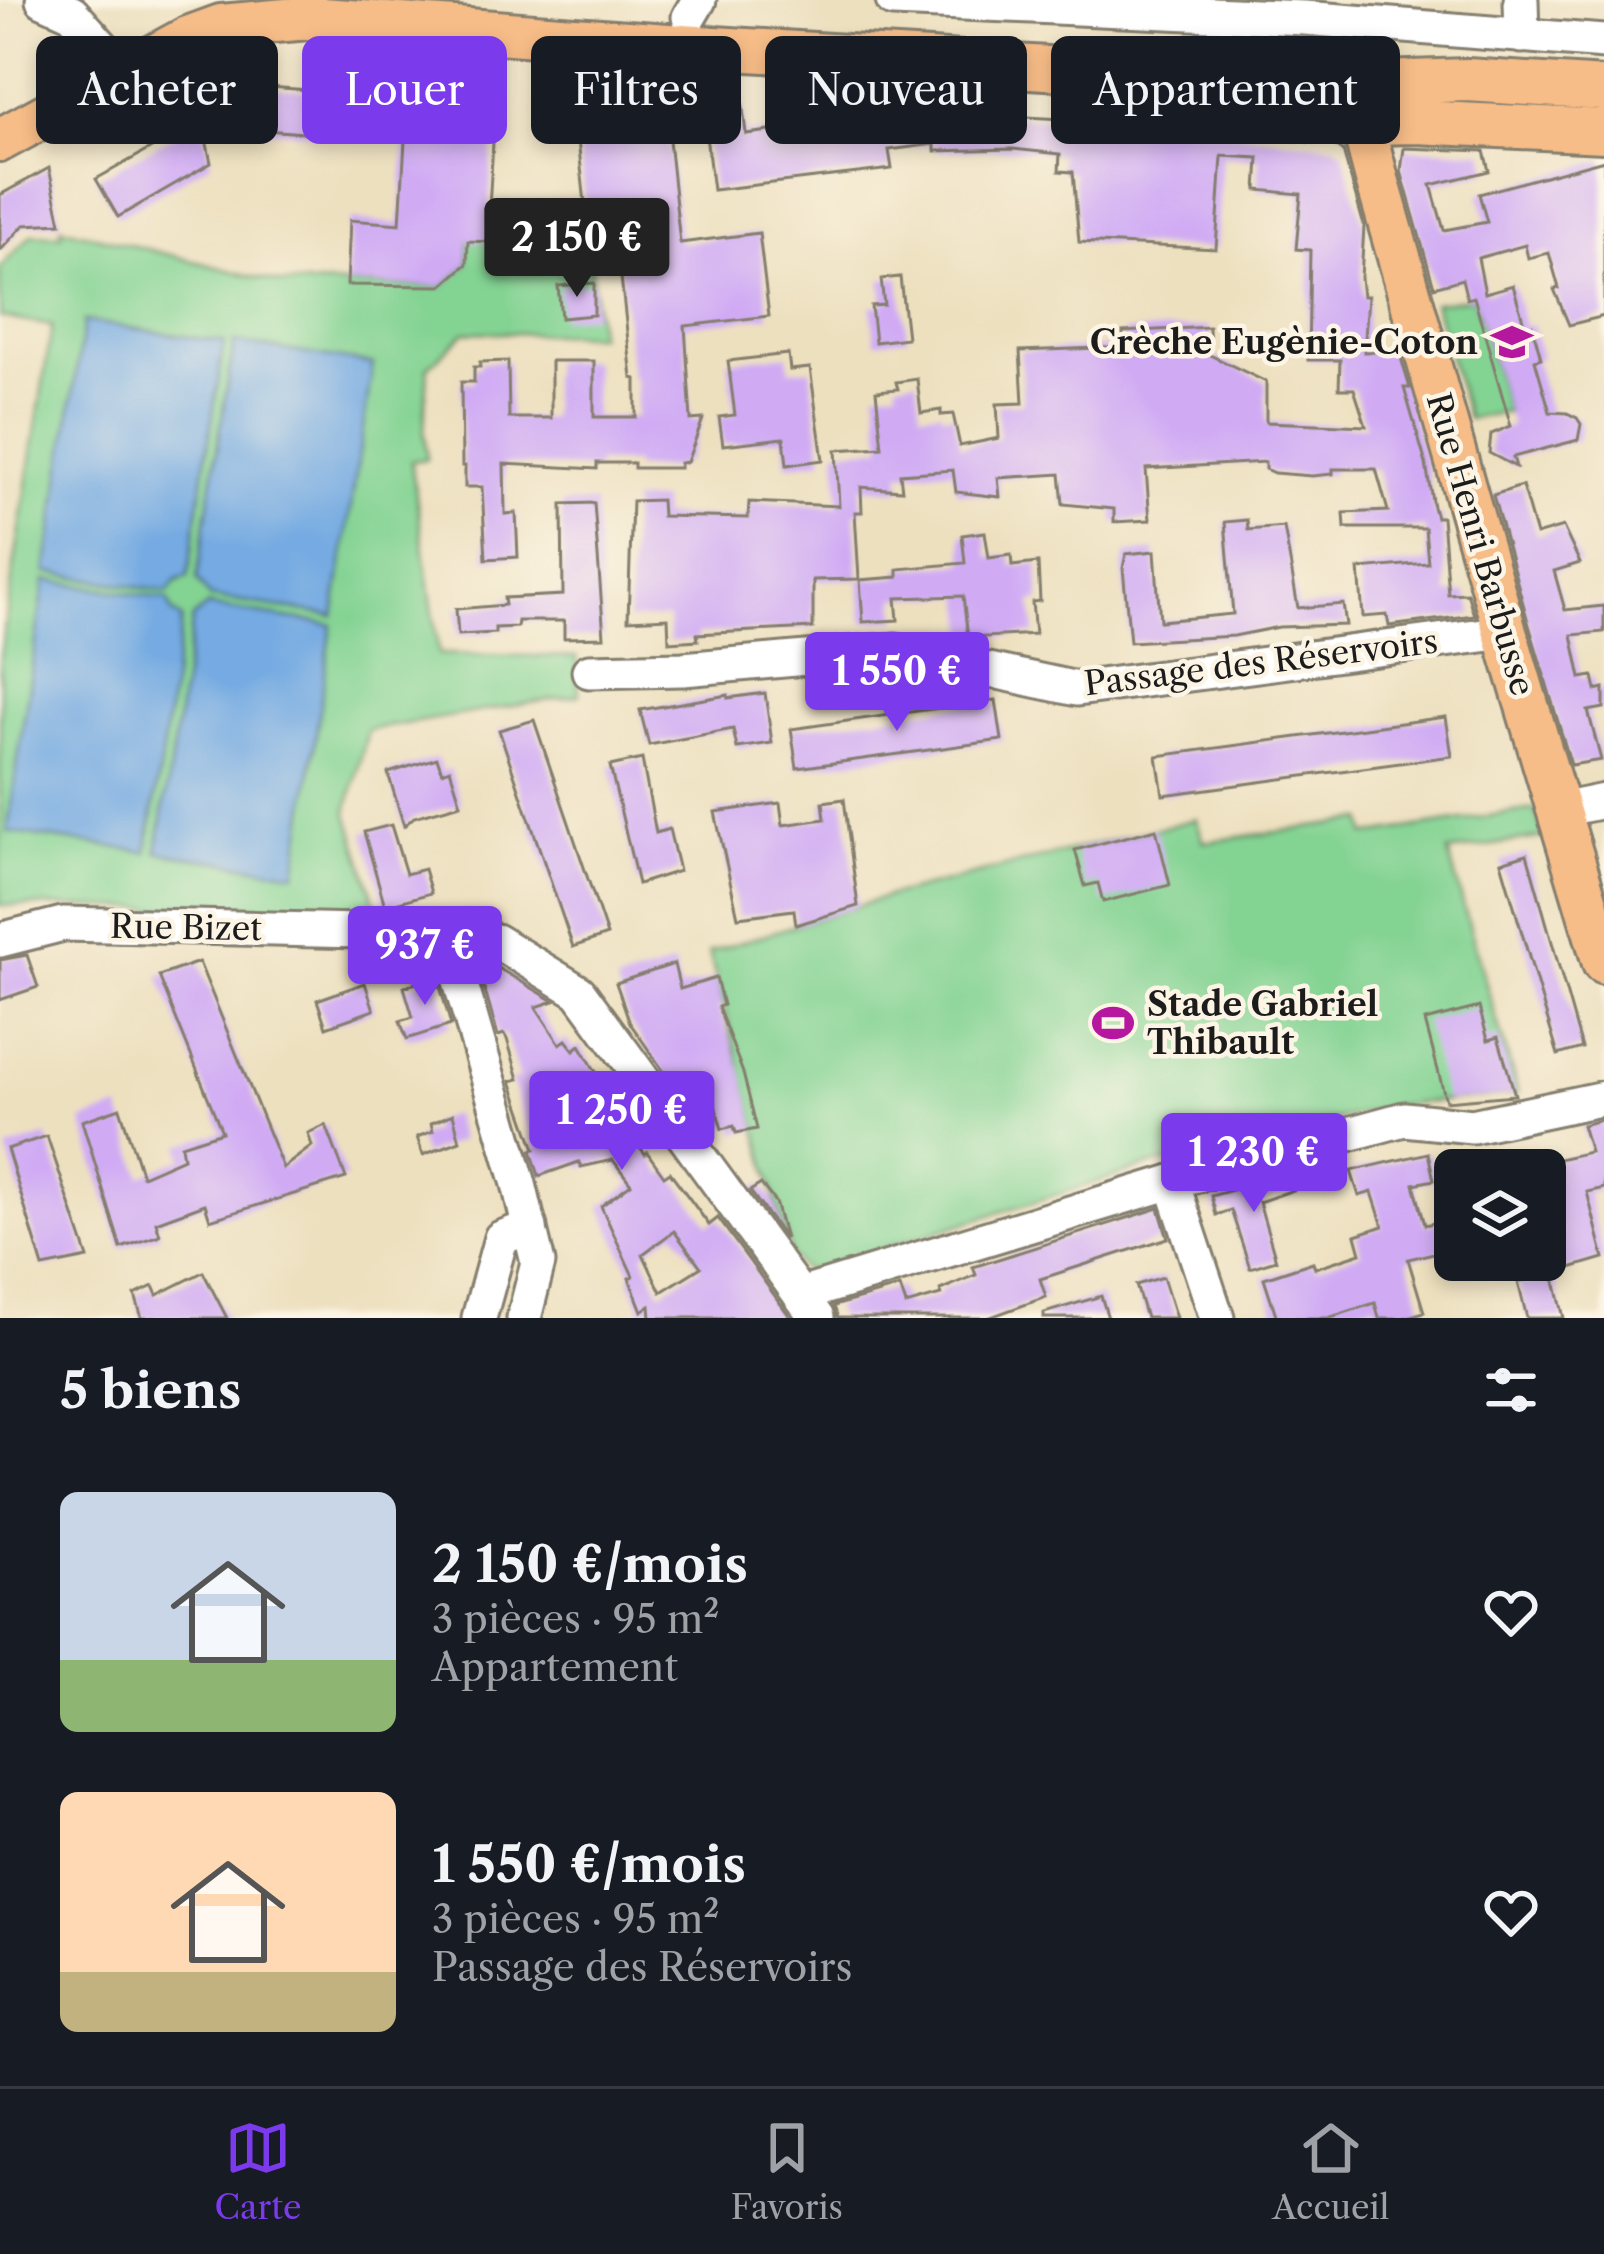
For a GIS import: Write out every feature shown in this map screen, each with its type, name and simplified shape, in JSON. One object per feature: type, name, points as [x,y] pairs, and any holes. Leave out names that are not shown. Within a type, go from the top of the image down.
[{"type":"main road","points":[[156,36],[196,10],[238,0]]},
{"type":"main road","points":[[350,0],[1258,61],[1354,65],[1456,61],[1604,69]]},
{"type":"main road","points":[[191,36],[221,26],[286,19],[690,21],[1247,80],[1354,84],[1467,80],[1604,89]]},
{"type":"main road","points":[[690,21],[701,68],[717,76],[1051,96]]},
{"type":"main road","points":[[0,114],[36,98]]},
{"type":"main road","points":[[0,140],[36,116]]},
{"type":"main road","points":[[1400,122],[1604,131]]},
{"type":"main road","name":"Rue Henri Barbusse","points":[[1368,144],[1504,632],[1604,963]]},
{"type":"street","points":[[43,0],[72,13],[94,36]]},
{"type":"street","points":[[892,0],[1331,10],[1604,42]]},
{"type":"street","points":[[1520,0],[1522,36]]},
{"type":"street","name":"Passage des Réservoirs","points":[[590,671],[683,669],[896,650],[1077,688],[1504,632]]},
{"type":"street","points":[[1560,810],[1604,801]]},
{"type":"street","name":"Rue Bizet","points":[[0,940],[63,924],[446,933],[496,941],[579,992],[808,1306]]},
{"type":"street","points":[[446,933],[538,1263],[524,1318]]},
{"type":"street","points":[[808,1306],[1172,1182],[1405,1119],[1472,1126],[1604,1098]]},
{"type":"street","points":[[1172,1182],[1217,1318]]},
{"type":"street","points":[[479,1318],[501,1238],[530,1227]]},
{"type":"green space","points":[[468,225],[588,228],[598,335],[465,332],[428,367],[427,459],[411,461],[439,654],[577,657],[579,695],[368,730],[347,811],[379,914],[0,905],[0,656],[52,326],[0,317],[0,268],[32,234],[62,235],[61,227],[283,284],[442,286],[467,264]],"holes":[[[84,321],[223,343],[188,576],[172,585]],[[45,580],[168,605],[177,617]],[[208,606],[158,852],[193,619]]]},
{"type":"green space","points":[[1474,297],[1507,412],[1467,419],[1434,303]]},
{"type":"green space","name":"Stade Gabriel Thibault","points":[[1535,809],[1544,837],[1448,852],[1518,1094],[1395,1105],[1146,1167],[810,1271],[791,1255],[709,952],[886,897],[1196,819],[1204,842],[1364,820],[1366,835]]},
{"type":"water","points":[[84,321],[224,342],[188,577],[177,580],[168,592],[46,572]]},
{"type":"water","points":[[234,342],[373,364],[334,616],[209,597],[197,579]]},
{"type":"water","points":[[45,580],[167,599],[182,619],[147,852],[7,832]]},
{"type":"water","points":[[207,606],[332,625],[296,873],[157,852],[193,618]]},
{"type":"building","points":[[278,88],[302,90],[302,133],[278,131]]},
{"type":"building","points":[[741,100],[746,134],[765,132],[765,144],[935,144],[889,150],[892,169],[713,190],[707,144],[741,144]]},
{"type":"building","points":[[1027,117],[1051,118],[1051,144],[1325,144],[1343,151],[1364,226],[1361,278],[1363,296],[1368,296],[1364,352],[1399,351],[1433,507],[1436,517],[1442,517],[1448,594],[1467,593],[1474,615],[1389,626],[1387,615],[1363,617],[1359,569],[1428,563],[1425,528],[1345,528],[1344,513],[1388,511],[1376,469],[1333,469],[1333,474],[1312,476],[1274,473],[1265,469],[1265,462],[1146,469],[1150,520],[1114,522],[1114,509],[1063,504],[1060,474],[998,478],[1000,497],[956,492],[953,470],[900,474],[902,490],[861,487],[862,512],[855,512],[859,579],[813,580],[813,628],[697,634],[698,640],[669,642],[668,618],[628,620],[632,501],[661,500],[662,516],[748,518],[749,502],[839,506],[836,450],[882,447],[876,391],[898,389],[896,382],[917,379],[921,413],[941,410],[941,415],[953,414],[960,446],[999,438],[997,404],[1023,403],[1020,351],[1124,347],[1123,332],[1209,327],[1210,355],[1266,382],[1266,422],[1366,426],[1354,389],[1339,389],[1340,360],[1308,360],[1310,250],[1296,249],[1301,194],[1257,190],[1259,158],[1222,156],[1216,249],[1079,242],[1073,172],[1059,171],[1060,154],[1013,149],[935,151],[935,144],[1027,144]]},
{"type":"building","points":[[159,144],[207,144],[211,163],[118,217],[96,179]]},
{"type":"building","points":[[405,144],[493,144],[489,207],[586,212],[578,144],[669,144],[680,243],[759,233],[769,316],[685,326],[691,420],[703,419],[687,462],[680,463],[680,468],[634,468],[634,463],[597,463],[597,469],[504,464],[505,514],[516,513],[518,557],[486,559],[482,487],[465,487],[462,466],[461,382],[474,382],[474,367],[480,367],[480,362],[508,361],[509,418],[551,418],[551,361],[594,361],[594,417],[636,417],[636,379],[632,378],[616,231],[593,236],[518,234],[518,243],[468,241],[467,264],[442,286],[347,285],[350,220],[400,224]]},
{"type":"building","points":[[1404,148],[1484,151],[1489,171],[1431,185],[1444,230],[1487,222],[1479,194],[1604,160],[1604,316],[1569,325],[1554,289],[1559,288],[1549,253],[1528,258],[1525,245],[1478,258],[1485,293],[1513,285],[1525,327],[1532,325],[1541,358],[1535,360],[1550,412],[1577,418],[1581,424],[1578,440],[1513,457],[1516,467],[1489,453],[1491,434],[1511,426],[1474,297],[1467,299],[1462,279],[1434,287],[1401,171]]},
{"type":"building","points":[[49,168],[61,223],[24,225],[0,251],[0,195]]},
{"type":"building","points":[[900,277],[907,338],[875,342],[871,306],[884,305],[881,279]]},
{"type":"building","points":[[594,283],[594,315],[561,318],[558,286]]},
{"type":"building","points":[[788,354],[790,370],[810,368],[823,460],[787,465],[784,438],[723,445],[719,417],[735,415],[728,361]]},
{"type":"building","points":[[1522,486],[1536,535],[1563,527],[1580,563],[1554,571],[1565,610],[1604,606],[1604,632],[1572,635],[1581,678],[1593,676],[1596,690],[1604,688],[1604,708],[1588,711],[1601,760],[1571,765],[1529,625],[1493,495]]},
{"type":"building","points":[[594,503],[604,637],[564,638],[564,621],[518,621],[517,627],[495,628],[495,633],[458,635],[456,609],[505,605],[504,598],[563,595],[562,504]]},
{"type":"building","points":[[1247,520],[1248,530],[1284,527],[1298,608],[1343,604],[1346,625],[1130,642],[1123,568],[1126,554],[1155,551],[1160,621],[1233,614],[1225,522]]},
{"type":"building","points":[[985,532],[989,558],[1011,555],[1012,566],[1038,563],[1040,601],[1032,602],[1035,634],[968,638],[963,596],[896,598],[898,620],[863,622],[860,580],[898,577],[898,569],[965,563],[962,535]]},
{"type":"building","points":[[765,693],[772,743],[737,748],[733,729],[649,745],[640,710]]},
{"type":"building","points":[[996,700],[1002,740],[797,768],[791,729]]},
{"type":"building","points":[[1446,717],[1452,756],[1163,795],[1157,756]]},
{"type":"building","points":[[534,720],[607,935],[573,947],[499,730]]},
{"type":"building","points":[[437,758],[442,772],[450,769],[461,804],[414,817],[404,826],[388,773]]},
{"type":"building","points":[[642,759],[656,833],[669,829],[679,871],[638,884],[610,766]]},
{"type":"building","points":[[844,799],[858,906],[796,925],[794,910],[738,917],[715,812],[780,803],[783,825],[825,819],[823,802]]},
{"type":"building","points":[[391,825],[406,874],[424,869],[431,893],[385,906],[364,832]]},
{"type":"building","points":[[1156,829],[1170,885],[1103,902],[1098,883],[1085,886],[1075,850]]},
{"type":"building","points":[[1527,854],[1582,1048],[1558,1055],[1501,862]]},
{"type":"building","points":[[27,955],[38,987],[0,1000],[0,960]]},
{"type":"building","points":[[199,962],[283,1168],[312,1146],[308,1133],[326,1125],[346,1178],[210,1220],[205,1204],[156,1222],[160,1235],[121,1248],[82,1121],[120,1108],[142,1176],[183,1158],[181,1145],[222,1132],[159,976]]},
{"type":"building","points":[[674,964],[680,989],[716,978],[723,1005],[718,1007],[743,1073],[757,1129],[736,1133],[734,1126],[722,1129],[712,1095],[685,1102],[630,1023],[616,983]]},
{"type":"building","points":[[498,968],[554,1001],[536,1007],[560,1044],[566,1040],[574,1050],[580,1045],[618,1109],[614,1112],[645,1154],[664,1176],[670,1172],[709,1225],[718,1218],[791,1318],[651,1318],[650,1306],[642,1311],[629,1278],[633,1276],[601,1206],[631,1184],[613,1160],[581,1167],[579,1162],[539,1176],[531,1150],[535,1149],[511,1081],[519,1079],[507,1039],[504,1034],[498,1036],[480,974]],"holes":[[[674,1231],[701,1267],[661,1292],[643,1254]]]},
{"type":"building","points":[[437,976],[451,1025],[407,1039],[400,1021],[413,1017],[404,987]]},
{"type":"building","points":[[365,983],[374,1010],[326,1027],[317,1000]]},
{"type":"building","points":[[1479,1007],[1488,1040],[1498,1037],[1515,1095],[1446,1101],[1425,1021]]},
{"type":"building","points":[[453,1114],[460,1141],[423,1155],[417,1137],[433,1131],[431,1123]]},
{"type":"building","points":[[1604,1119],[1604,1188],[1587,1192],[1604,1258],[1566,1269],[1566,1157],[1590,1152],[1582,1125]]},
{"type":"building","points":[[47,1136],[88,1258],[43,1267],[7,1149]]},
{"type":"building","points":[[1428,1153],[1434,1180],[1414,1184],[1425,1225],[1434,1223],[1434,1253],[1408,1259],[1424,1312],[1379,1318],[1375,1303],[1328,1318],[1277,1318],[1264,1278],[1361,1253],[1356,1235],[1383,1226],[1372,1192],[1359,1196],[1351,1171]]},
{"type":"building","points":[[1294,1173],[1299,1188],[1259,1202],[1276,1260],[1250,1268],[1231,1210],[1216,1215],[1211,1196]]},
{"type":"building","points":[[761,1184],[775,1202],[785,1239],[750,1191]]},
{"type":"building","points":[[1159,1208],[1168,1238],[1040,1279],[1046,1297],[988,1318],[838,1318],[834,1306],[900,1287],[906,1305],[941,1295],[940,1290],[976,1275],[973,1267]]},
{"type":"building","points":[[203,1272],[227,1318],[142,1318],[135,1295],[153,1286],[157,1295]]},
{"type":"building","points":[[1163,1277],[1176,1318],[1146,1318],[1136,1285]]},
{"type":"building","points":[[1555,1281],[1564,1318],[1527,1318],[1518,1282]]},
{"type":"building","points":[[1101,1296],[1108,1318],[1044,1318],[1044,1313]]},
{"type":"place","name":"Crèche Eugènie-Coton","points":[[1512,342]]},
{"type":"place","name":"Stade Gabriel Thibault","points":[[1113,1023]]}]
